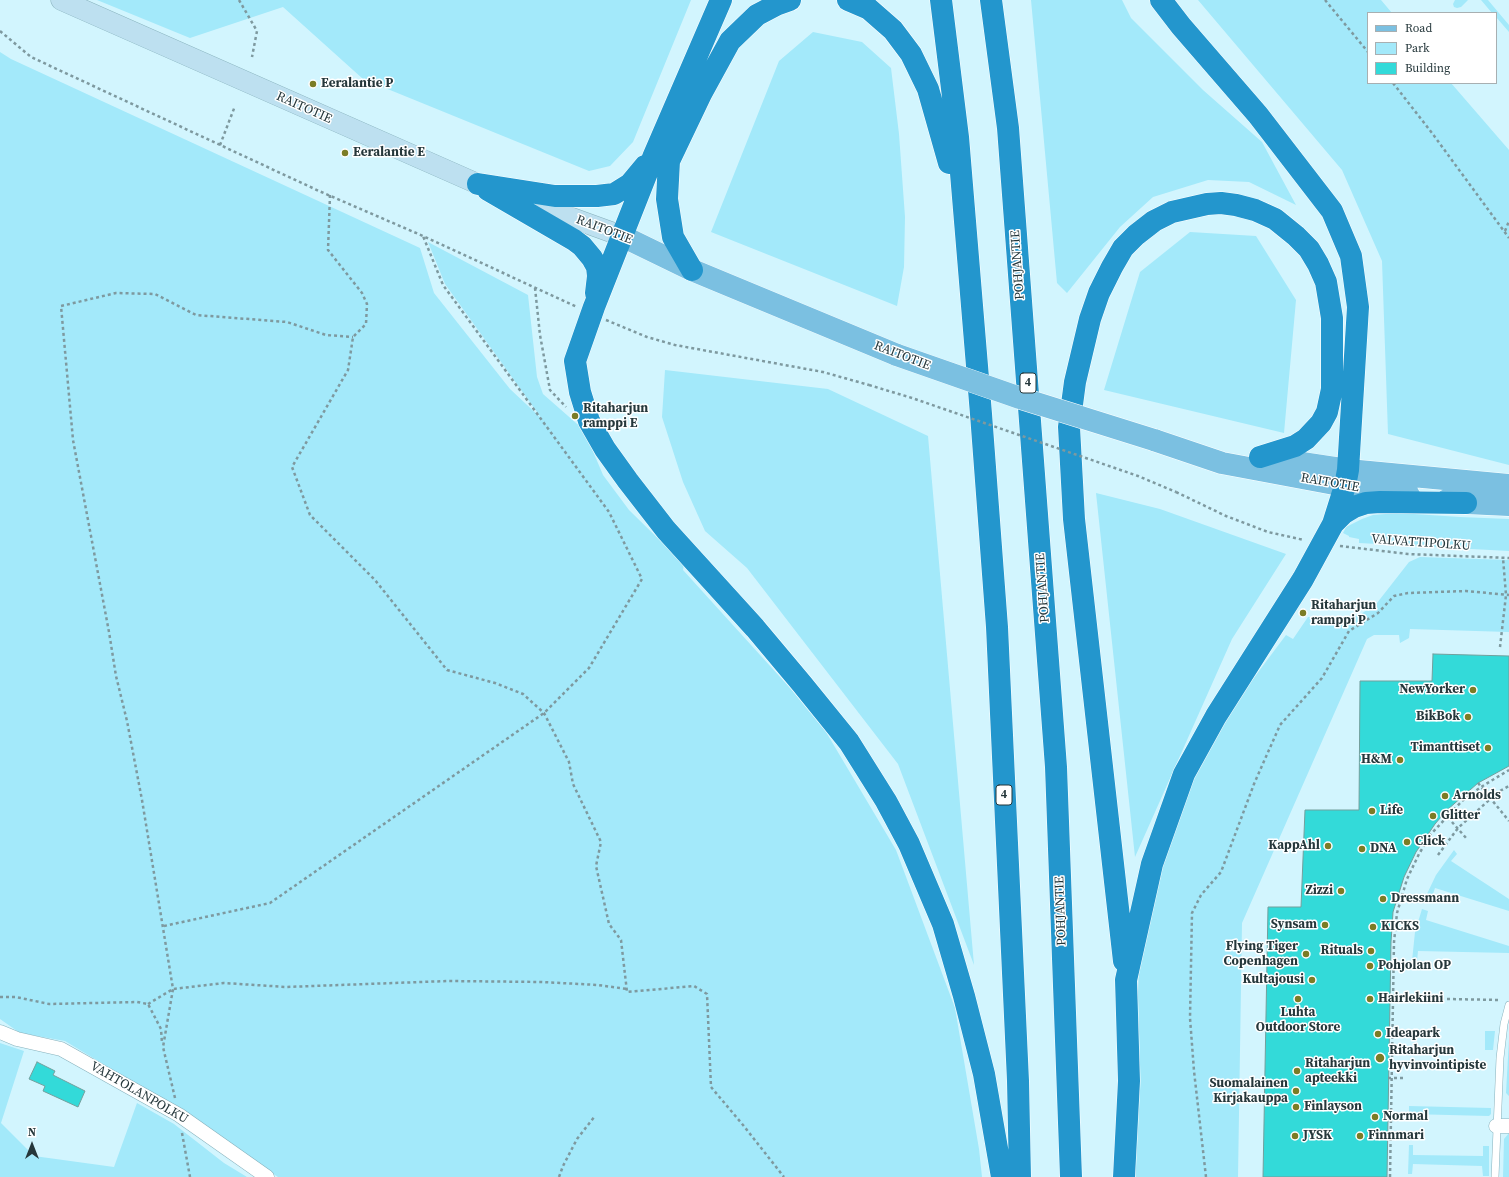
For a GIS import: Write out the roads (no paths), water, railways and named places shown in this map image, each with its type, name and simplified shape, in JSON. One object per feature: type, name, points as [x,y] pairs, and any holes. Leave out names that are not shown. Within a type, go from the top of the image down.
[{"type":"highway","points":[[721,0],[654,156],[575,361],[580,392],[589,421],[605,450],[666,530],[755,628],[849,742],[886,801],[909,844],[943,924],[964,996],[984,1074],[1002,1177]]},
{"type":"highway","points":[[692,270],[673,237],[667,199],[669,161],[701,94],[730,41],[757,15],[776,5],[790,0]]},
{"type":"highway","points":[[848,0],[868,9],[893,30],[910,54],[928,89],[942,133],[966,227]]},
{"type":"highway","name":"4","points":[[941,0],[958,137],[981,407],[997,627],[1018,1081],[1020,1177]]},
{"type":"highway","name":"POHJANTIE","points":[[991,0],[1008,128],[1056,767],[1071,1177]]},
{"type":"highway","points":[[1161,0],[1181,26],[1258,115],[1332,211],[1351,256],[1358,307],[1346,478],[1334,524]]},
{"type":"highway","points":[[478,184],[555,196],[597,196],[614,194],[630,184],[654,156]]},
{"type":"highway","points":[[478,184],[582,246],[597,267],[598,276],[594,312]]},
{"type":"highway","points":[[1124,1177],[1128,1081],[1126,980],[1074,519],[1069,427],[1075,382],[1090,319],[1099,293],[1123,248],[1136,234],[1154,221],[1172,212],[1207,204],[1221,203],[1255,210],[1275,220],[1296,236],[1308,249],[1318,264],[1326,282],[1330,298],[1332,325],[1332,389],[1327,412],[1322,423],[1306,439],[1295,446],[1260,457]]},
{"type":"highway","points":[[1126,980],[1152,864],[1184,774],[1216,716],[1303,579],[1334,524],[1344,513],[1354,507],[1366,503],[1466,503]]},
{"type":"main road","name":"RAITOTIE","points":[[60,0],[478,184],[622,236],[692,270],[897,355],[1020,398],[1222,463],[1346,478],[1509,485]]},
{"type":"main road","name":"RAITOTIE","points":[[1154,440],[1260,457],[1346,478],[1466,503],[1509,505]]},
{"type":"street","name":"VAHTOLANPOLKU","points":[[0,1032],[17,1040],[61,1049],[179,1115],[267,1177]]},
{"type":"lane","points":[[1495,1177],[1503,1126],[1500,1058],[1504,1024],[1509,1005]]},
{"type":"place","name":"Eeralantie P","points":[[313,84]]},
{"type":"place","name":"Eeralantie E","points":[[345,153]]},
{"type":"place","name":"Ritaharjun ramppi E","points":[[575,416]]},
{"type":"place","name":"Ritaharjun ramppi P","points":[[1303,613]]},
{"type":"place","name":"NewYorker","points":[[1473,690]]},
{"type":"place","name":"BikBok","points":[[1468,717]]},
{"type":"place","name":"Timanttiset","points":[[1488,748]]},
{"type":"place","name":"H&M","points":[[1400,760]]},
{"type":"place","name":"Arnolds","points":[[1445,796]]},
{"type":"place","name":"Life","points":[[1372,811]]},
{"type":"place","name":"Glitter","points":[[1433,816]]},
{"type":"place","name":"Click","points":[[1407,842]]},
{"type":"place","name":"KappAhl","points":[[1328,846]]},
{"type":"place","name":"DNA","points":[[1362,849]]},
{"type":"place","name":"Zizzi","points":[[1341,891]]},
{"type":"place","name":"Dressmann","points":[[1383,899]]},
{"type":"place","name":"Synsam","points":[[1325,925]]},
{"type":"place","name":"KICKS","points":[[1373,927]]},
{"type":"place","name":"Rituals","points":[[1371,951]]},
{"type":"place","name":"Flying Tiger Copenhagen","points":[[1306,954]]},
{"type":"place","name":"Pohjolan OP","points":[[1370,966]]},
{"type":"place","name":"Kultajousi","points":[[1312,980]]},
{"type":"place","name":"Luhta Outdoor Store","points":[[1298,999]]},
{"type":"place","name":"Hairlekiini","points":[[1370,999]]},
{"type":"place","name":"Ideapark","points":[[1378,1034]]},
{"type":"place","name":"Ritaharjun hyvinvointipiste","points":[[1380,1058]]},
{"type":"place","name":"Ritaharjun apteekki","points":[[1297,1071]]},
{"type":"place","name":"Suomalainen Kirjakauppa","points":[[1296,1091]]},
{"type":"place","name":"Finlayson","points":[[1296,1107]]},
{"type":"place","name":"Normal","points":[[1375,1117]]},
{"type":"place","name":"JYSK","points":[[1295,1136]]},
{"type":"place","name":"Finnmari","points":[[1360,1136]]}]
